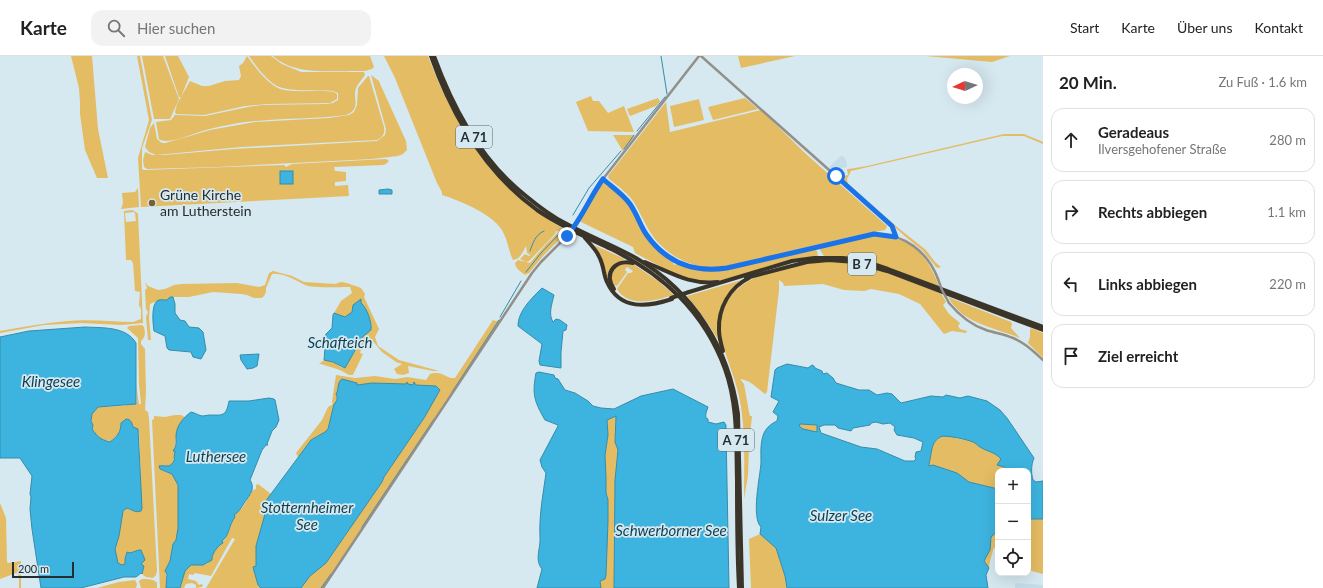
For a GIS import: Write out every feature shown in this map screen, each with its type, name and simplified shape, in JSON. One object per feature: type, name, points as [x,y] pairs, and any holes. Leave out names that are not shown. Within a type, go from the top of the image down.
[{"type":"highway","name":"A 71","points":[[430,56],[456,115],[467,134],[485,160],[503,181],[528,203],[550,218],[637,263],[660,278],[693,312],[710,337],[728,378],[733,400],[736,431],[739,588]]},
{"type":"highway","name":"A 71","points":[[434,56],[449,93],[470,133],[488,158],[510,182],[532,202],[558,219],[635,258],[662,276],[687,300],[705,322],[725,360],[735,392],[739,419],[742,588]]},
{"type":"highway","points":[[582,235],[598,253],[607,281],[619,297],[628,302],[640,305],[651,305],[672,298]]},
{"type":"highway","name":"B 7","points":[[728,280],[806,259],[829,257],[848,258],[872,263],[1043,327]]},
{"type":"highway","points":[[635,258],[676,276],[694,282],[728,280]]},
{"type":"highway","name":"B 7","points":[[757,275],[807,262],[829,260],[855,262],[887,271],[1043,330]]},
{"type":"highway","points":[[637,263],[622,262],[613,268],[610,272],[610,282],[617,292],[625,298],[640,303],[651,303],[672,298],[757,275]]},
{"type":"highway","points":[[725,360],[719,331],[719,320],[723,307],[728,296],[735,288],[744,281],[757,275]]},
{"type":"highway","points":[[690,293],[728,280]]},
{"type":"street","points":[[323,588],[532,273],[567,236],[578,221],[589,200],[603,179],[700,56],[892,226],[896,237]]},
{"type":"street","points":[[603,179],[630,204],[646,234],[660,251],[678,263],[704,270],[727,268],[874,234],[896,237],[914,245],[927,258],[949,303],[958,313],[972,324],[1019,341],[1028,346],[1043,360]]},
{"type":"shaded area","points":[[71,56],[92,56],[98,129],[108,178],[97,178],[85,150],[80,114],[79,88]]},
{"type":"shaded area","points":[[137,56],[140,56],[152,120],[142,148],[142,169],[144,170],[284,165],[286,167],[292,164],[386,159],[389,161],[383,165],[334,167],[335,171],[346,172],[346,181],[335,182],[335,186],[348,185],[349,196],[141,207],[138,158],[149,120]]},
{"type":"shaded area","points":[[142,56],[163,56],[179,99],[170,119],[154,119]]},
{"type":"shaded area","points":[[165,56],[178,56],[189,77],[181,97],[179,97]]},
{"type":"shaded area","points":[[247,56],[265,78],[278,88],[290,91],[334,92],[337,94],[337,99],[330,103],[267,104],[245,106],[204,115],[176,114],[177,104],[190,81],[202,86],[209,86],[225,81],[239,80],[241,76],[239,66],[243,63]]},
{"type":"shaded area","points":[[249,56],[271,56],[282,64],[301,72],[364,72],[365,75],[356,88],[356,103],[354,110],[346,115],[244,122],[206,130],[175,140],[163,141],[159,139],[156,122],[171,120],[175,115],[205,116],[262,105],[327,104],[338,100],[338,93],[333,91],[296,90],[277,86],[265,76]]},
{"type":"shaded area","points":[[273,56],[370,56],[374,67],[365,71],[305,70],[282,63]]},
{"type":"shaded area","points":[[384,56],[428,56],[452,110],[466,135],[482,157],[499,178],[519,198],[542,215],[568,231],[543,256],[529,273],[525,275],[515,265],[518,260],[526,262],[520,259],[525,254],[529,256],[533,254],[530,255],[527,253],[526,246],[520,256],[513,260],[507,240],[500,227],[494,221],[468,205],[442,195],[395,78]],"holes":[[[556,231],[559,231],[530,263],[526,262],[529,261]]]},
{"type":"shaded area","points":[[738,56],[795,56],[741,68]]},
{"type":"shaded area","points":[[926,56],[1010,56],[992,62]]},
{"type":"shaded area","points":[[371,75],[379,81],[406,141],[407,150],[403,154],[372,159],[217,167],[147,169],[144,167],[143,160],[145,152],[152,155],[164,155],[234,149],[377,141],[385,135],[386,129]]},
{"type":"shaded area","points":[[368,76],[384,127],[383,135],[377,140],[241,147],[156,155],[149,152],[145,147],[150,128],[154,123],[157,139],[162,143],[165,143],[210,130],[255,122],[329,118],[349,115],[354,112],[357,105],[358,88]]},
{"type":"shaded area","points":[[591,96],[593,101],[599,101],[608,113],[624,106],[634,132],[588,131],[576,102]]},
{"type":"shaded area","points":[[658,98],[660,102],[656,106],[630,116],[627,109]]},
{"type":"shaded area","points":[[745,98],[758,109],[713,120],[708,107]]},
{"type":"shaded area","points":[[699,99],[704,120],[674,127],[670,106]]},
{"type":"shaded area","points":[[666,102],[670,132],[761,110],[806,154],[887,227],[885,230],[727,266],[701,266],[679,258],[665,249],[655,239],[633,200],[609,179],[608,176]]},
{"type":"shaded area","points":[[1004,134],[1024,134],[1043,142],[1043,144],[1024,136],[1002,136],[851,171],[847,179],[848,184],[926,250],[941,267],[938,268],[922,250],[836,175],[837,173],[841,177],[848,175],[847,169],[867,166]]},
{"type":"shaded area","points":[[613,135],[634,135],[634,137],[623,151]]},
{"type":"shaded area","points":[[842,155],[846,160],[847,167],[832,170],[829,167]]},
{"type":"shaded area","points":[[601,183],[606,183],[625,200],[652,244],[674,265],[677,264],[703,270],[729,269],[730,271],[731,268],[814,249],[817,251],[818,256],[795,259],[722,280],[699,281],[671,272],[635,253],[633,247],[579,221]]},
{"type":"shaded area","points":[[138,188],[139,207],[121,209],[123,203],[122,193],[135,192]]},
{"type":"shaded area","points":[[132,210],[138,214],[143,323],[122,325],[81,323],[44,325],[0,333],[0,331],[34,325],[76,320],[133,322],[141,319],[141,309],[139,305],[140,292],[135,291],[133,263],[131,260],[126,260],[124,211]],"holes":[[[125,213],[135,213],[136,221],[126,222]]]},
{"type":"shaded area","points":[[869,236],[895,238],[914,247],[928,263],[939,286],[843,256],[824,256],[820,250],[820,248]]},
{"type":"shaded area","points":[[594,245],[625,259],[616,264],[610,270],[608,279],[601,256]]},
{"type":"shaded area","points":[[828,261],[856,264],[874,268],[941,293],[946,302],[943,305],[949,314],[960,323],[958,326],[960,329],[967,331],[966,333],[952,331],[944,334],[920,304],[899,294],[871,289],[864,291],[844,290],[823,284],[784,286],[779,280],[767,392],[765,394],[750,383],[740,379],[744,384],[750,416],[752,416],[748,475],[744,499],[743,421],[737,389],[722,340],[721,319],[727,302],[738,289],[753,279],[790,267]]},
{"type":"shaded area","points":[[618,264],[633,264],[658,281],[674,295],[652,301],[636,301],[629,299],[622,295],[617,289],[628,273],[633,271],[627,267],[625,270],[627,272],[617,286],[613,285],[613,272]]},
{"type":"shaded area","points":[[273,271],[292,276],[304,282],[335,284],[341,282],[361,288],[365,294],[364,297],[379,329],[375,337],[378,346],[399,360],[439,371],[408,366],[409,373],[403,375],[397,374],[394,369],[402,364],[396,362],[382,352],[372,340],[366,343],[362,348],[360,353],[363,354],[353,375],[349,375],[340,370],[319,364],[324,360],[333,362],[343,368],[356,350],[360,339],[371,330],[370,320],[364,312],[353,304],[352,312],[345,317],[334,313],[341,301],[352,293],[350,287],[308,286],[282,274],[272,274],[266,288],[266,292],[262,298],[254,298],[241,294],[213,292],[189,297],[173,297],[150,304],[149,318],[151,340],[148,340],[146,317],[148,312],[146,309],[145,290],[147,288],[145,282],[148,286],[158,290],[182,284],[237,283],[259,287],[265,285],[269,273]]},
{"type":"shaded area","points":[[745,279],[727,295],[721,307],[720,343],[707,322],[687,296]]},
{"type":"shaded area","points":[[948,297],[1011,322],[1011,328],[1020,338],[970,319],[954,306]]},
{"type":"shaded area","points":[[493,320],[500,320],[322,588],[301,588],[310,576],[326,563],[382,482],[424,418],[435,396],[439,393],[436,386],[372,383],[357,385],[340,381],[336,402],[334,404],[328,429],[311,440],[298,457],[296,453],[322,420],[328,407],[333,404],[332,402],[336,375],[355,378],[375,376],[395,379],[407,377],[426,380],[430,374],[438,373],[455,378]]},
{"type":"shaded area","points":[[142,325],[145,333],[141,344],[145,349],[145,410],[148,412],[149,418],[157,571],[153,578],[146,577],[142,574],[143,569],[136,551],[130,553],[127,552],[125,565],[122,565],[118,563],[115,549],[119,536],[122,513],[127,508],[132,511],[141,482],[139,432],[133,427],[130,420],[126,419],[121,423],[118,434],[111,441],[101,440],[92,429],[93,424],[91,422],[92,413],[98,407],[123,406],[137,403],[136,384],[139,404],[141,404],[138,338],[127,328],[129,326]]},
{"type":"shaded area","points":[[1031,328],[1043,333],[1043,358],[1028,343]]},
{"type":"shaded area","points":[[175,415],[185,417],[177,432],[174,452],[175,461],[168,467],[160,466],[160,469],[172,474],[178,485],[178,528],[170,561],[166,569],[166,588],[160,588],[152,420],[154,419],[154,416],[165,417]]},
{"type":"shaded area","points":[[616,416],[615,442],[618,450],[615,480],[614,588],[601,588],[600,581],[606,575],[608,502],[606,493],[605,455],[608,435],[607,420]]},
{"type":"shaded area","points":[[800,424],[818,425],[817,433],[803,429],[799,426]]},
{"type":"shaded area","points":[[947,435],[972,441],[984,449],[996,453],[1001,459],[1001,467],[1005,468],[995,468],[995,488],[969,482],[957,473],[939,467],[929,466],[928,464],[933,446],[942,436]]},
{"type":"shaded area","points":[[258,484],[271,494],[265,502],[265,514],[256,546],[256,566],[253,567],[258,585],[261,588],[206,588],[235,539],[232,538],[211,576],[195,573],[193,575],[189,574],[188,579],[196,581],[199,585],[203,585],[202,587],[196,588],[196,585],[192,583],[186,584],[184,587],[185,588],[180,588],[185,571],[191,565],[207,564],[218,546],[225,539],[234,515],[242,508]]},
{"type":"shaded area","points":[[0,503],[6,518],[7,562],[21,561],[21,588],[19,588],[19,576],[16,573],[0,579]]},
{"type":"shaded area","points":[[1031,518],[1043,519],[1043,574],[1031,571]]},
{"type":"shaded area","points":[[760,534],[776,548],[785,576],[787,588],[751,588],[749,539]]},
{"type":"shaded area","points":[[995,534],[995,548],[994,547],[989,568],[984,561],[990,547],[991,537]]},
{"type":"shaded area","points":[[142,579],[154,581],[157,583],[157,588],[141,588],[139,581]]},
{"type":"shaded area","points":[[135,580],[137,584],[136,588],[97,588],[119,582]]},
{"type":"shaded area","points":[[1015,583],[1043,585],[1043,588],[1015,588]]},
{"type":"water","points":[[280,171],[293,171],[293,184],[280,184]]},
{"type":"water","points":[[379,190],[392,190],[392,194],[379,194]]},
{"type":"water","points":[[542,288],[554,295],[551,305],[553,322],[556,319],[567,325],[566,330],[563,331],[561,368],[540,365],[539,361],[542,344],[518,326],[520,315],[523,310],[530,300]]},
{"type":"water","points":[[170,297],[173,297],[175,313],[180,320],[185,321],[189,327],[199,328],[203,332],[206,350],[201,359],[193,357],[191,352],[169,350],[167,348],[165,336],[154,331],[153,315],[155,303],[158,300],[167,300]]},
{"type":"water","name":"Schafteich","points":[[361,299],[361,303],[369,315],[371,330],[360,339],[345,368],[333,362],[324,360],[325,348],[323,343],[326,334],[332,328],[334,313],[345,317],[352,312],[353,305]]},
{"type":"water","name":"Klingesee","points":[[85,327],[106,328],[120,331],[132,337],[136,343],[136,404],[98,407],[92,414],[91,421],[93,425],[92,429],[97,436],[110,442],[118,434],[121,423],[126,419],[130,420],[133,427],[138,429],[142,508],[139,512],[127,508],[123,511],[119,536],[115,549],[118,563],[122,565],[125,564],[127,552],[130,553],[141,550],[145,560],[141,564],[144,566],[142,574],[141,573],[136,577],[124,577],[81,588],[41,588],[30,509],[32,476],[20,458],[0,458],[0,337],[29,331]]},
{"type":"water","points":[[259,354],[257,366],[247,369],[241,360],[240,355]]},
{"type":"water","name":"Sulzer See","points":[[787,364],[808,368],[812,365],[822,371],[823,374],[827,373],[836,383],[859,390],[869,390],[877,395],[887,393],[892,394],[901,403],[931,396],[943,397],[946,395],[960,398],[968,396],[987,401],[1000,410],[1007,418],[1034,458],[1032,463],[1033,480],[1036,482],[1043,481],[1043,519],[1031,519],[1031,468],[1005,468],[997,465],[1001,459],[999,457],[994,453],[980,447],[974,442],[942,436],[934,442],[929,466],[933,465],[957,473],[969,482],[995,488],[995,534],[991,537],[990,550],[984,561],[989,568],[986,575],[988,588],[787,588],[785,576],[776,548],[760,534],[761,527],[758,522],[756,506],[762,440],[765,431],[769,426],[777,421],[778,416],[773,412],[779,401],[771,397],[775,370]],"holes":[[[876,422],[883,424],[890,423],[895,427],[894,430],[897,435],[914,438],[923,442],[921,451],[916,452],[916,459],[914,461],[905,461],[877,449],[861,447],[821,433],[819,427],[824,425],[835,425],[838,428],[851,431],[853,428],[870,425],[871,423]],[[800,424],[817,425],[817,432],[803,429],[799,426]]]},
{"type":"water","name":"Schwerborner See","points":[[539,372],[554,375],[565,390],[575,393],[593,406],[614,409],[641,396],[673,389],[708,407],[706,418],[708,419],[708,422],[716,424],[724,422],[726,425],[729,588],[614,588],[615,480],[618,450],[615,442],[616,416],[607,420],[608,435],[605,455],[608,521],[606,575],[605,579],[600,581],[601,588],[537,588],[542,569],[538,562],[538,558],[541,513],[546,473],[540,460],[558,426],[545,420],[538,408],[534,387],[536,373]]},
{"type":"water","name":"Stotternheimer See","points":[[342,379],[357,383],[357,385],[372,383],[406,384],[407,382],[408,384],[413,385],[414,382],[416,385],[436,386],[440,390],[424,418],[382,482],[326,563],[310,576],[301,588],[261,588],[258,585],[253,567],[256,566],[256,546],[265,514],[265,502],[311,440],[328,429],[334,404],[337,399],[336,394],[340,380]]},
{"type":"water","name":"Luthersee","points":[[269,398],[275,400],[279,420],[276,427],[272,431],[267,444],[268,445],[266,445],[262,450],[250,480],[252,483],[252,489],[250,495],[240,510],[234,515],[235,517],[228,533],[222,541],[223,543],[215,550],[212,560],[203,565],[191,565],[185,571],[180,588],[166,588],[167,574],[165,571],[170,561],[178,528],[178,485],[172,474],[160,469],[159,466],[170,465],[175,459],[175,451],[173,451],[176,445],[176,435],[179,425],[191,412],[202,416],[221,415],[227,410],[229,401],[249,401]]},
{"type":"waterway","points":[[661,56],[667,94]]},
{"type":"waterway","points":[[637,131],[665,97]]},
{"type":"waterway","points":[[624,149],[634,135]]},
{"type":"waterway","points":[[573,215],[589,188],[621,151]]},
{"type":"waterway","points":[[530,251],[536,237],[544,231]]},
{"type":"waterway","points":[[526,272],[541,253],[562,231]]},
{"type":"waterway","points":[[500,317],[521,281]]},
{"type":"waterway","points":[[452,392],[499,320]]},
{"type":"waterway","points":[[362,527],[434,419]]},
{"type":"waterway","points":[[321,588],[331,574]]},
{"type":"place","name":"Grüne Kirche am Lutherstein","points":[[152,203]]},
{"type":"route","points":[[567,236],[583,214],[589,200],[603,179],[630,204],[646,234],[660,251],[678,263],[688,267],[704,270],[727,268],[874,234],[896,237],[892,226],[836,176]]}]
